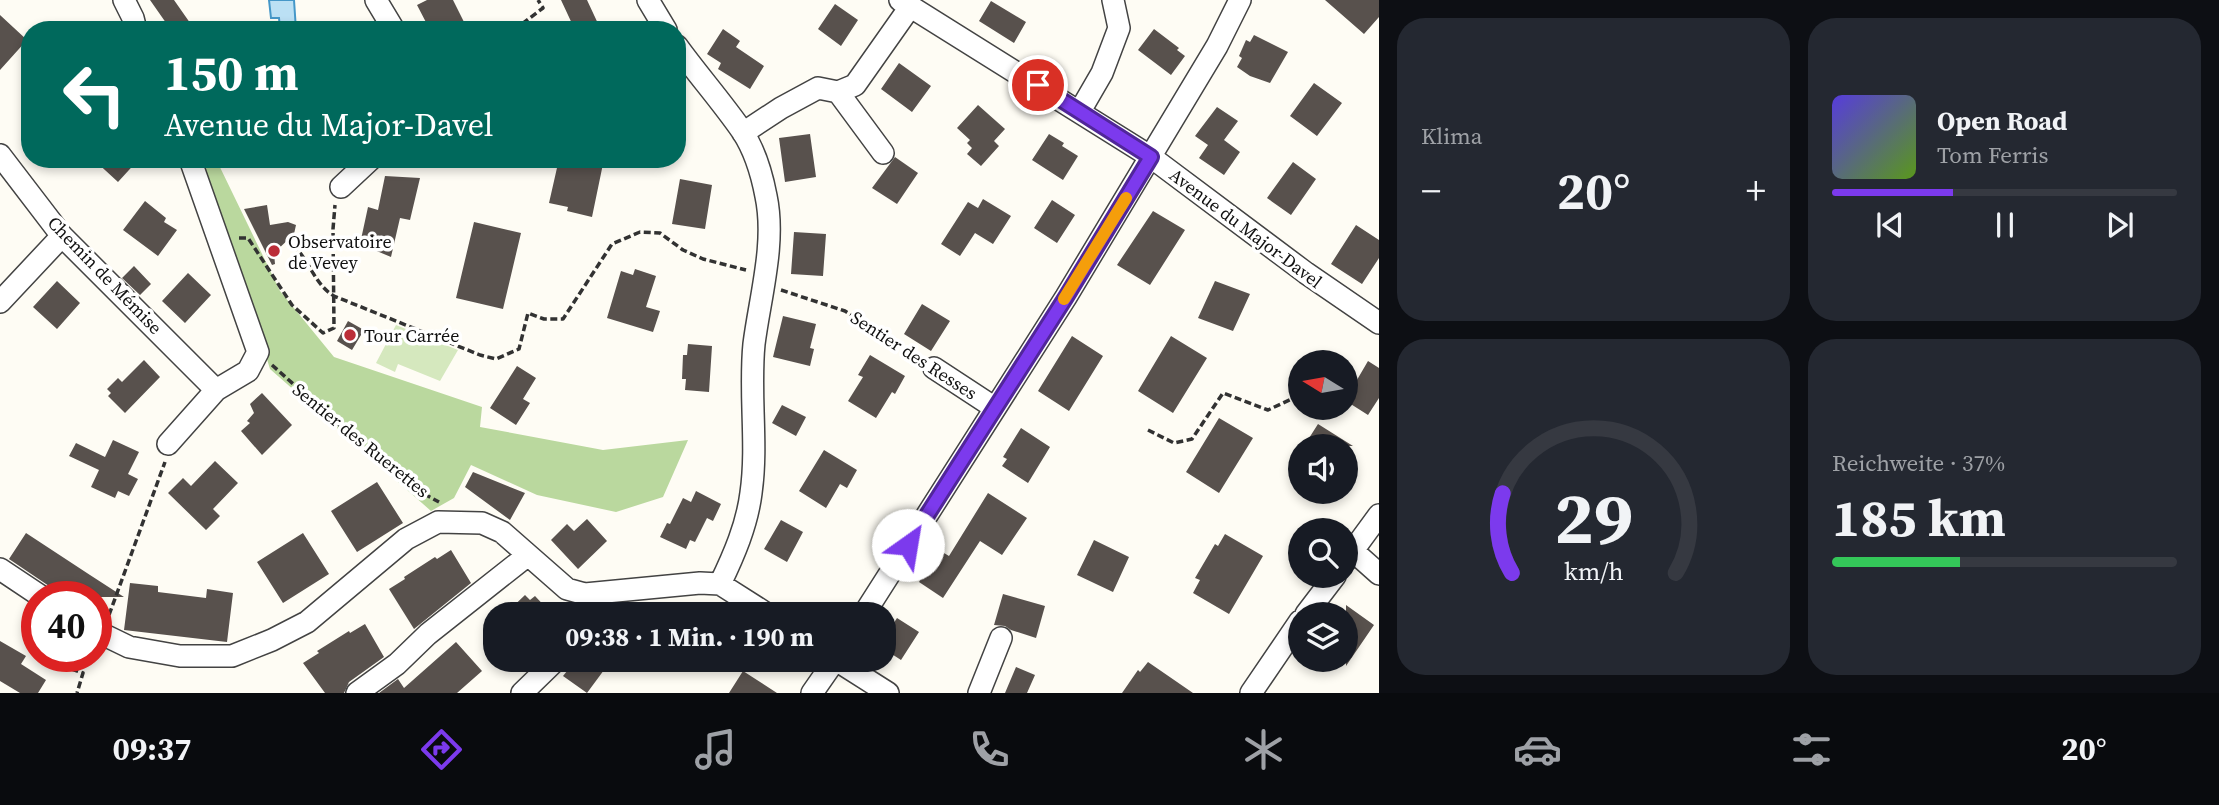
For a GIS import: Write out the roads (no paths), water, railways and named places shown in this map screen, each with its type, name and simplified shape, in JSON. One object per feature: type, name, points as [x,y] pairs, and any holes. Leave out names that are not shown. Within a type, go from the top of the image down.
[{"type":"street","points":[[124,0],[134,21]]},
{"type":"street","points":[[376,0],[389,21]]},
{"type":"street","points":[[648,0],[661,21]]},
{"type":"street","points":[[1080,111],[1102,73],[1119,28],[1112,0]]},
{"type":"street","points":[[872,602],[1151,157],[1217,46],[1240,0]]},
{"type":"street","points":[[743,133],[818,88],[838,92],[855,85],[905,4]]},
{"type":"street","name":"Avenue du Major-Davel","points":[[905,4],[1151,157],[1306,273],[1379,323]]},
{"type":"street","points":[[686,58],[743,133],[766,197],[770,239],[752,374],[754,467],[751,496],[745,525],[720,584]]},
{"type":"street","points":[[838,92],[883,153]]},
{"type":"street","name":"Chemin de Mémise","points":[[0,155],[62,236],[216,390]]},
{"type":"street","points":[[168,444],[216,390],[248,371],[258,352],[193,168]]},
{"type":"street","points":[[341,187],[361,168]]},
{"type":"street","points":[[0,302],[62,236]]},
{"type":"street","name":"Sentier des Resses","points":[[934,368],[995,408]]},
{"type":"street","points":[[1358,543],[1379,515]]},
{"type":"street","points":[[112,639],[128,647],[180,656],[232,656],[307,622],[406,539],[438,522],[482,523],[502,532],[567,589],[585,594],[700,583],[720,584],[748,602]]},
{"type":"street","points":[[357,693],[397,664],[428,634],[528,555]]},
{"type":"street","points":[[1358,561],[1379,574]]},
{"type":"street","points":[[0,569],[21,583]]},
{"type":"street","points":[[1315,602],[1326,588]]},
{"type":"street","points":[[979,693],[1001,638]]},
{"type":"street","points":[[1251,693],[1288,639]]},
{"type":"street","points":[[522,693],[544,672]]},
{"type":"street","points":[[812,693],[827,672]]},
{"type":"street","points":[[854,672],[888,693]]},
{"type":"water","points":[[269,0],[294,0],[295,21],[271,18]]},
{"type":"place","name":"Observatoire de Vevey","points":[[274,251]]},
{"type":"place","name":"Tour Carrée","points":[[350,335]]}]
